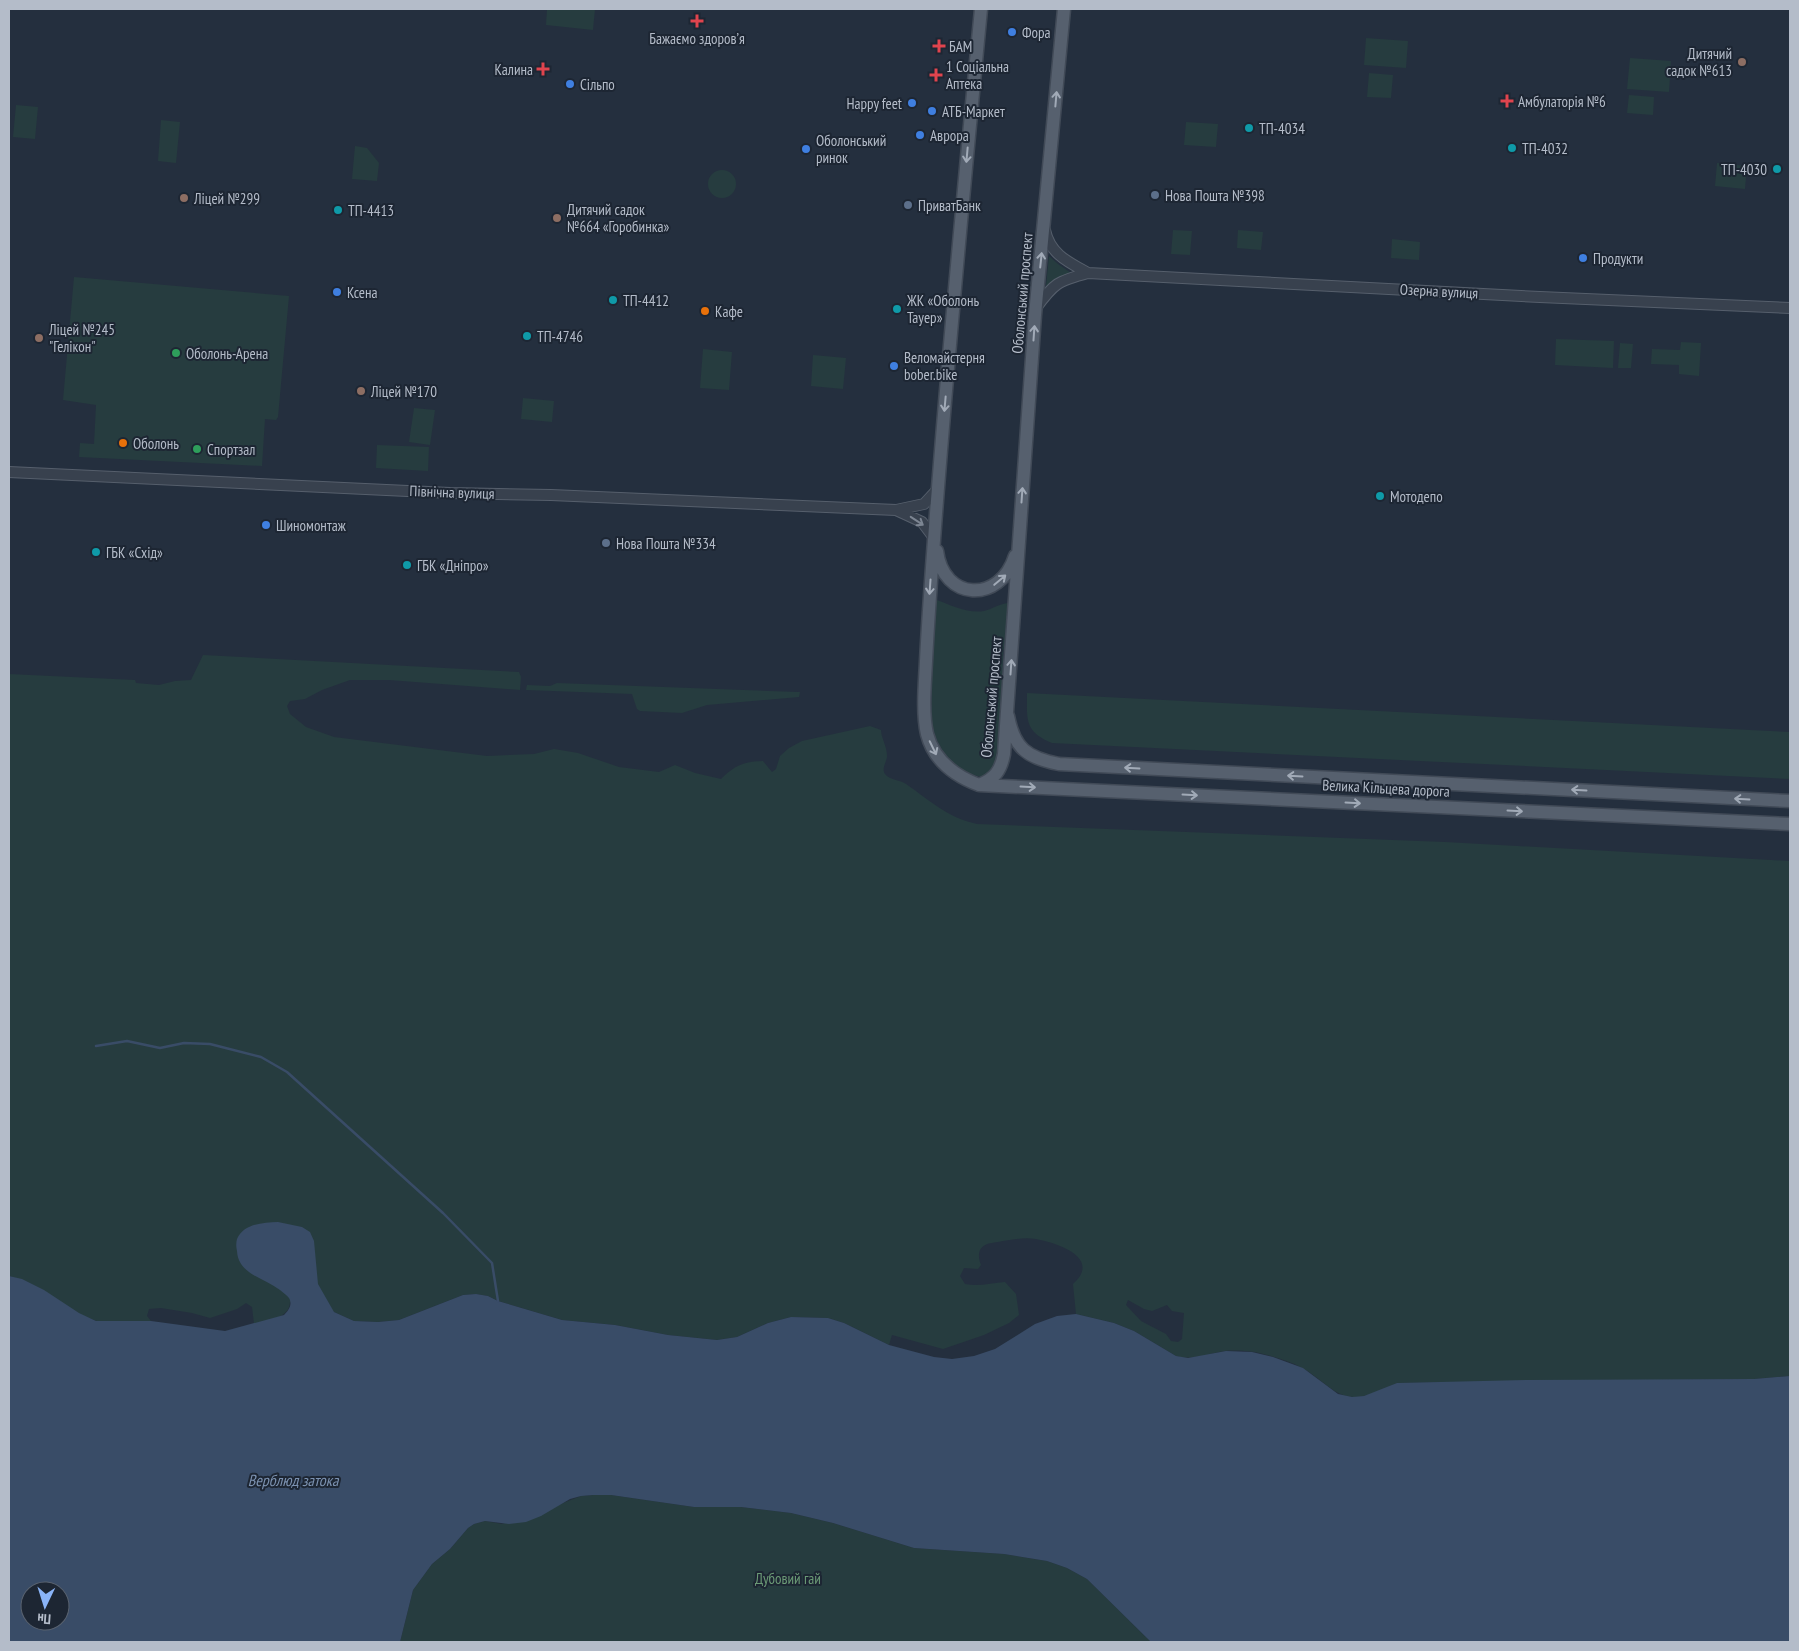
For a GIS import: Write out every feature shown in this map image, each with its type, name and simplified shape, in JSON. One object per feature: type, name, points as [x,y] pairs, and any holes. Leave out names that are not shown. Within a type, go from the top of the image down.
[{"type":"main road","points":[[979,785],[956,775],[938,756],[928,735],[925,683],[936,491],[981,9]]},
{"type":"main road","name":"Оболонський проспект","points":[[979,785],[992,778],[1002,765],[1008,716],[1018,544],[1036,309],[1064,9]]},
{"type":"main road","points":[[934,538],[941,569],[958,586],[970,590],[982,590],[992,586],[1005,576],[1012,564],[1018,544]]},
{"type":"main road","name":"Велика Кільцева дорога","points":[[1008,716],[1011,732],[1017,744],[1028,754],[1041,761],[1059,764],[1790,801]]},
{"type":"main road","name":"Велика Кільцева дорога","points":[[979,785],[1790,824]]},
{"type":"street","points":[[1044,226],[1047,240],[1054,251],[1064,260],[1088,273]]},
{"type":"street","points":[[1036,309],[1053,287],[1064,279],[1088,273]]},
{"type":"street","name":"Озерна вулиця","points":[[1088,273],[1790,308]]},
{"type":"street","name":"Північна вулиця","points":[[9,472],[896,510],[924,504],[936,491]]},
{"type":"street","name":"Північна вулиця","points":[[896,510],[922,522],[934,538]]},
{"type":"green space","points":[[547,9],[595,9],[593,30],[546,25]]},
{"type":"green space","points":[[1366,38],[1408,41],[1406,68],[1364,65]]},
{"type":"green space","points":[[1630,58],[1671,61],[1669,92],[1627,89]]},
{"type":"green space","points":[[1369,73],[1393,75],[1391,98],[1367,97]]},
{"type":"green space","points":[[1629,95],[1654,97],[1653,115],[1627,113]]},
{"type":"green space","points":[[16,105],[38,107],[35,139],[13,137]]},
{"type":"green space","points":[[161,120],[180,122],[176,163],[158,161]]},
{"type":"green space","points":[[1186,122],[1218,124],[1216,147],[1184,145]]},
{"type":"green space","points":[[355,146],[367,148],[379,163],[377,181],[352,179]]},
{"type":"green space","points":[[1717,163],[1747,166],[1745,189],[1715,186]]},
{"type":"green space","points":[[722,170],[732,174],[736,184],[732,194],[722,198],[712,194],[708,184],[712,174]]},
{"type":"green space","points":[[1173,230],[1192,231],[1190,255],[1171,254]]},
{"type":"green space","points":[[1238,230],[1263,232],[1261,250],[1237,248]]},
{"type":"green space","points":[[1392,239],[1420,242],[1419,260],[1391,258]]},
{"type":"green space","points":[[1049,256],[1071,273],[1060,277],[1046,286]]},
{"type":"green space","name":"Оболонь-Арена","points":[[74,277],[289,296],[278,417],[276,420],[265,419],[262,466],[79,457],[80,443],[94,444],[96,405],[63,400]]},
{"type":"green space","points":[[1556,339],[1614,341],[1613,368],[1555,365]]},
{"type":"green space","points":[[1681,342],[1701,343],[1699,376],[1679,374],[1679,365],[1651,364],[1652,349],[1680,350]]},
{"type":"green space","points":[[1620,343],[1633,344],[1631,368],[1618,368]]},
{"type":"green space","points":[[703,349],[732,352],[729,390],[700,388]]},
{"type":"green space","points":[[813,355],[846,358],[843,389],[811,386]]},
{"type":"green space","points":[[523,398],[554,401],[552,422],[521,419]]},
{"type":"green space","points":[[414,408],[435,410],[430,445],[409,442]]},
{"type":"green space","points":[[377,445],[429,447],[428,471],[376,468]]},
{"type":"green space","points":[[934,599],[958,608],[978,612],[1010,603],[1003,653],[1002,706],[997,765],[984,777],[970,774],[956,766],[941,749],[935,733],[931,718]]},
{"type":"green space","points":[[203,655],[519,672],[521,677],[520,690],[389,680],[350,680],[322,690],[305,699],[290,701],[287,706],[290,714],[306,727],[334,737],[487,756],[534,754],[554,749],[578,753],[619,767],[659,772],[675,765],[695,773],[721,779],[735,768],[750,762],[763,761],[772,772],[776,769],[780,756],[789,748],[802,741],[870,726],[881,730],[887,752],[884,770],[887,776],[904,783],[948,813],[977,824],[1445,842],[1790,861],[1790,1376],[1754,1379],[1397,1383],[1365,1396],[1347,1396],[1333,1390],[1302,1368],[1279,1358],[1255,1352],[1236,1351],[1225,1351],[1188,1358],[1176,1356],[1134,1331],[1114,1323],[1076,1314],[1073,1284],[1081,1275],[1083,1267],[1080,1259],[1065,1248],[1031,1238],[986,1245],[979,1252],[981,1265],[978,1269],[964,1268],[960,1276],[965,1284],[970,1285],[1005,1282],[1016,1294],[1019,1315],[1009,1323],[984,1335],[943,1349],[892,1335],[889,1345],[844,1323],[828,1318],[791,1317],[768,1323],[737,1337],[717,1340],[668,1335],[615,1325],[562,1320],[498,1301],[488,1296],[476,1294],[463,1295],[399,1320],[378,1322],[354,1321],[334,1312],[290,1302],[289,1308],[282,1315],[254,1324],[252,1307],[246,1303],[237,1309],[210,1318],[161,1308],[149,1309],[147,1316],[151,1321],[106,1322],[94,1320],[72,1310],[33,1285],[9,1276],[9,674],[135,680],[136,683],[159,685],[191,680]],"holes":[[[1128,1300],[1144,1309],[1152,1311],[1167,1305],[1172,1311],[1184,1313],[1182,1339],[1178,1342],[1171,1341],[1166,1334],[1141,1321],[1126,1305]]]},
{"type":"green space","points":[[557,683],[800,692],[799,697],[707,705],[682,713],[640,711],[637,709],[632,694],[526,690],[527,685],[550,686]]},
{"type":"green space","points":[[1027,693],[1790,732],[1790,779],[1052,743],[1036,734],[1029,724]]},
{"type":"green space","name":"Дубовий гай","points":[[611,1495],[694,1507],[741,1507],[791,1513],[833,1523],[914,1548],[1004,1554],[1047,1561],[1067,1568],[1087,1579],[1151,1642],[400,1642],[413,1590],[432,1564],[450,1549],[468,1528],[485,1521],[502,1524],[581,1496]]},
{"type":"water","name":"Верблюд затока","points":[[278,1222],[302,1227],[310,1232],[314,1241],[318,1284],[334,1312],[354,1321],[378,1322],[399,1320],[463,1295],[476,1294],[488,1296],[498,1301],[562,1320],[615,1325],[668,1335],[717,1340],[737,1337],[768,1323],[791,1317],[828,1318],[844,1323],[889,1345],[934,1357],[952,1359],[974,1356],[995,1349],[1035,1324],[1057,1316],[1076,1314],[1114,1323],[1134,1331],[1176,1356],[1188,1358],[1226,1351],[1252,1352],[1273,1357],[1303,1368],[1338,1394],[1352,1397],[1364,1396],[1397,1383],[1525,1380],[1754,1379],[1790,1376],[1790,1642],[1151,1642],[1087,1579],[1067,1568],[1047,1561],[1004,1554],[914,1548],[833,1523],[791,1513],[741,1507],[694,1507],[611,1495],[593,1495],[570,1499],[541,1516],[526,1522],[509,1524],[485,1521],[468,1528],[450,1549],[432,1564],[413,1590],[400,1642],[9,1642],[9,1276],[22,1279],[44,1290],[79,1313],[96,1321],[151,1321],[225,1331],[284,1315],[290,1308],[290,1301],[287,1296],[274,1286],[253,1275],[238,1259],[236,1243],[240,1234],[249,1227]]},
{"type":"waterway","points":[[96,1046],[127,1041],[160,1048],[184,1043],[210,1044],[261,1057],[287,1072],[443,1213],[492,1263],[498,1301]]},
{"type":"place","name":"Бажаємо здоровʼя","points":[[697,21]]},
{"type":"place","name":"Фора","points":[[1012,32]]},
{"type":"place","name":"БАМ","points":[[939,46]]},
{"type":"place","name":"Дитячий садок №613","points":[[1742,62]]},
{"type":"place","name":"Калина","points":[[543,69]]},
{"type":"place","name":"1 Соціальна Аптека","points":[[936,75]]},
{"type":"place","name":"Сільпо","points":[[570,84]]},
{"type":"place","name":"Амбулаторія №6","points":[[1507,101]]},
{"type":"place","name":"Happy feet","points":[[912,103]]},
{"type":"place","name":"АТБ-Маркет","points":[[932,111]]},
{"type":"place","name":"ТП-4034","points":[[1249,128]]},
{"type":"place","name":"Аврора","points":[[920,135]]},
{"type":"place","name":"ТП-4032","points":[[1512,148]]},
{"type":"place","name":"Оболонський ринок","points":[[806,149]]},
{"type":"place","name":"ТП-4030","points":[[1777,169]]},
{"type":"place","name":"Нова Пошта №398","points":[[1155,195]]},
{"type":"place","name":"Ліцей №299","points":[[184,198]]},
{"type":"place","name":"ПриватБанк","points":[[908,205]]},
{"type":"place","name":"ТП-4413","points":[[338,210]]},
{"type":"place","name":"Дитячий садок №664 «Горобинка»","points":[[557,218]]},
{"type":"place","name":"Продукти","points":[[1583,258]]},
{"type":"place","name":"Ксена","points":[[337,292]]},
{"type":"place","name":"ТП-4412","points":[[613,300]]},
{"type":"place","name":"ЖК «Оболонь Тауер»","points":[[897,309]]},
{"type":"place","name":"Кафе","points":[[705,311]]},
{"type":"place","name":"ТП-4746","points":[[527,336]]},
{"type":"place","name":"Ліцей №245 \"Гелікон\"","points":[[39,338]]},
{"type":"place","name":"Оболонь-Арена","points":[[176,353]]},
{"type":"place","name":"Веломайстерня bober.bike","points":[[894,366]]},
{"type":"place","name":"Ліцей №170","points":[[361,391]]},
{"type":"place","name":"Оболонь","points":[[123,443]]},
{"type":"place","name":"Спортзал","points":[[197,449]]},
{"type":"place","name":"Мотодепо","points":[[1380,496]]},
{"type":"place","name":"Шиномонтаж","points":[[266,525]]},
{"type":"place","name":"Нова Пошта №334","points":[[606,543]]},
{"type":"place","name":"ГБК «Схід»","points":[[96,552]]},
{"type":"place","name":"ГБК «Дніпро»","points":[[407,565]]}]
